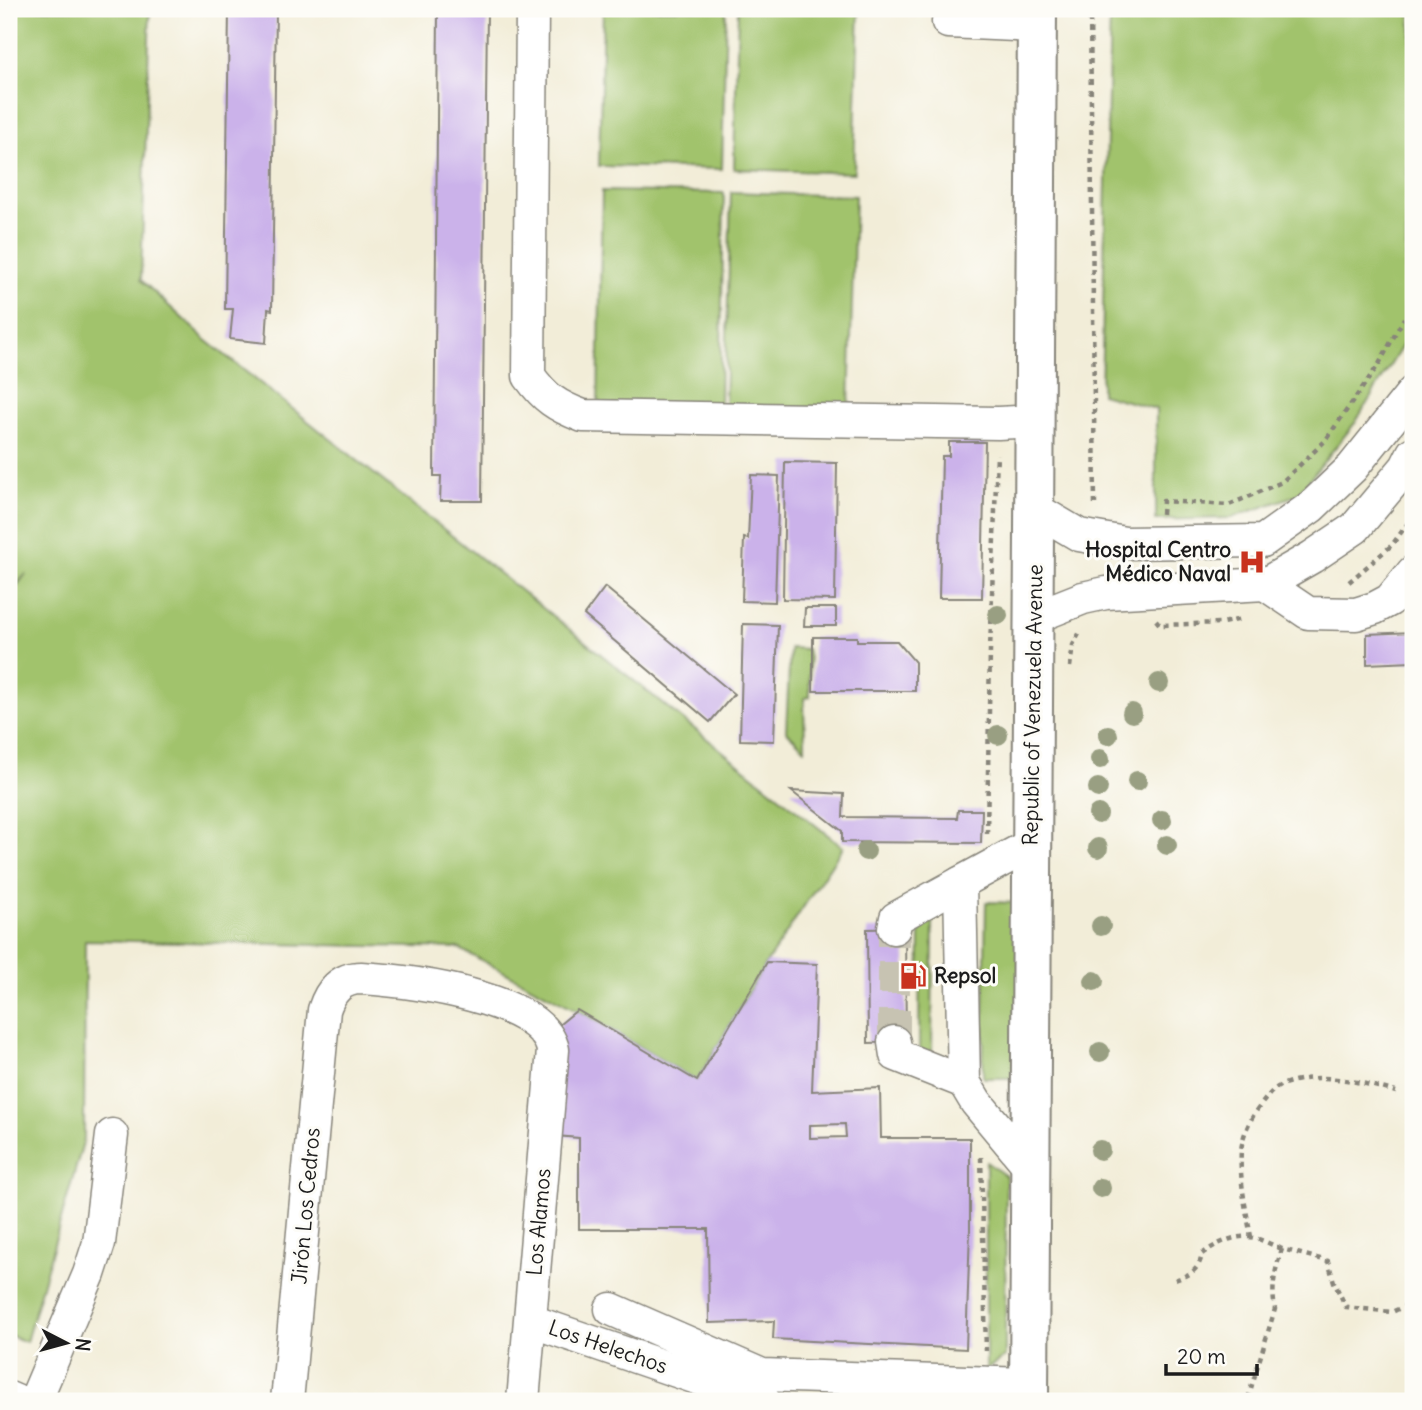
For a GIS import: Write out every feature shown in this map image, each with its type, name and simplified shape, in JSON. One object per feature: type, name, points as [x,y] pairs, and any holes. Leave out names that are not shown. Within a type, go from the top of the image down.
[{"type":"main road","name":"Republic of Venezuela Avenue","points":[[1029,1392],[1035,509],[1017,422],[1036,17]]},
{"type":"street","points":[[532,9],[529,376],[543,396],[583,416],[1017,422]]},
{"type":"street","points":[[948,22],[1036,17]]},
{"type":"street","points":[[1035,509],[1079,535],[1125,543],[1264,541],[1311,508],[1352,468],[1413,392]]},
{"type":"street","points":[[1035,617],[1095,596],[1187,586],[1265,584],[1355,528],[1406,467],[1413,453]]},
{"type":"street","points":[[1265,584],[1308,613],[1356,614],[1390,600],[1413,572]]},
{"type":"street","points":[[1375,608],[1385,614],[1413,614]]},
{"type":"street","points":[[894,928],[896,918],[1032,844]]},
{"type":"street","points":[[968,878],[964,1082],[976,1102],[1030,1167]]},
{"type":"street","name":"Los Alamos","points":[[324,1010],[334,989],[344,981],[361,978],[396,982],[475,996],[509,1007],[534,1020],[552,1043],[523,1401]]},
{"type":"street","name":"Jirón Los Cedros","points":[[287,1401],[324,1010]]},
{"type":"street","points":[[894,1042],[896,1055],[964,1082]]},
{"type":"street","points":[[35,1401],[89,1274],[99,1243],[112,1135]]},
{"type":"street","points":[[611,1309],[762,1375],[986,1383],[1029,1392]]},
{"type":"street","name":"Los Helechos","points":[[531,1321],[764,1401]]},
{"type":"street","points":[[9,1398],[16,1401]]},
{"type":"path","points":[[1090,9],[1095,537]]},
{"type":"path","points":[[1161,543],[1163,501],[1229,505],[1282,482],[1325,441],[1379,364],[1404,318]]},
{"type":"path","points":[[968,878],[986,848],[990,650],[1017,422]]},
{"type":"path","points":[[1068,679],[1073,645],[1079,633],[1088,628],[1092,620],[1095,596]]},
{"type":"path","points":[[1251,1237],[1241,1150],[1245,1131],[1272,1091],[1283,1084],[1321,1079],[1360,1083],[1396,1092]]},
{"type":"path","points":[[981,1154],[986,1383]]},
{"type":"path","points":[[1175,1280],[1193,1273],[1200,1265],[1202,1254],[1213,1246],[1251,1237],[1282,1249],[1328,1261],[1346,1307],[1392,1312],[1413,1302]]},
{"type":"path","points":[[1258,1401],[1248,1398],[1275,1309],[1272,1294],[1274,1272],[1282,1249]]},
{"type":"green space","points":[[9,9],[150,9],[141,280],[206,340],[843,847],[767,962],[697,1081],[577,1010],[458,948],[85,940],[84,1139],[26,1342],[9,1335],[9,597],[26,574],[9,593]]},
{"type":"green space","points":[[603,9],[726,9],[722,169],[599,166]]},
{"type":"green space","points":[[738,9],[859,9],[854,173],[734,169]]},
{"type":"green space","points":[[1110,9],[1409,9],[1411,24],[1404,343],[1355,423],[1297,495],[1231,518],[1156,520],[1156,409],[1101,394]]},
{"type":"green space","points":[[602,191],[724,193],[720,407],[598,405]]},
{"type":"green space","points":[[731,192],[855,196],[849,409],[725,406]]},
{"type":"green space","points":[[790,648],[807,649],[809,660],[810,697],[804,698],[805,749],[786,731]]},
{"type":"green space","points":[[986,902],[1021,903],[1019,1078],[983,1078]]},
{"type":"green space","points":[[920,921],[933,921],[932,1057],[919,1057]]},
{"type":"green space","points":[[986,1162],[1006,1176],[1005,1357],[986,1369]]},
{"type":"building","points":[[229,9],[276,9],[272,310],[268,309],[266,343],[230,339],[233,309],[225,309]]},
{"type":"building","points":[[438,9],[487,9],[482,501],[440,501],[441,476],[434,476]]},
{"type":"building","points":[[949,442],[985,442],[982,598],[939,598],[942,456],[949,456]]},
{"type":"building","points":[[785,462],[837,463],[835,600],[783,599]]},
{"type":"building","points":[[751,475],[779,476],[775,602],[742,601],[744,538],[748,539]]},
{"type":"building","points":[[605,587],[734,694],[710,722],[584,615]]},
{"type":"building","points":[[805,608],[836,608],[836,626],[804,626]]},
{"type":"building","points":[[743,624],[778,625],[774,741],[740,740]]},
{"type":"building","points":[[1413,632],[1413,662],[1367,664],[1367,634]]},
{"type":"building","points":[[813,637],[897,641],[915,662],[915,691],[813,691]]},
{"type":"building","points":[[791,791],[844,794],[843,817],[957,818],[958,810],[982,810],[981,843],[842,842],[842,831]]},
{"type":"building","points":[[905,928],[906,1042],[868,1043],[867,929]]},
{"type":"building","points":[[767,962],[817,964],[812,1091],[880,1088],[881,1138],[970,1138],[966,1349],[773,1339],[774,1321],[709,1323],[708,1229],[579,1229],[579,1138],[556,1136],[560,1024],[577,1010],[697,1081]],"holes":[[[845,1124],[846,1137],[810,1138],[810,1125]]]},
{"type":"building","points":[[933,1396],[978,1398],[978,1401],[933,1401]]},
{"type":"tunnel","points":[[894,928],[894,1042]]},
{"type":"place","name":"Hospital Centro Médico Naval","points":[[1252,562]]},
{"type":"place","name":"Repsol","points":[[913,976]]}]
